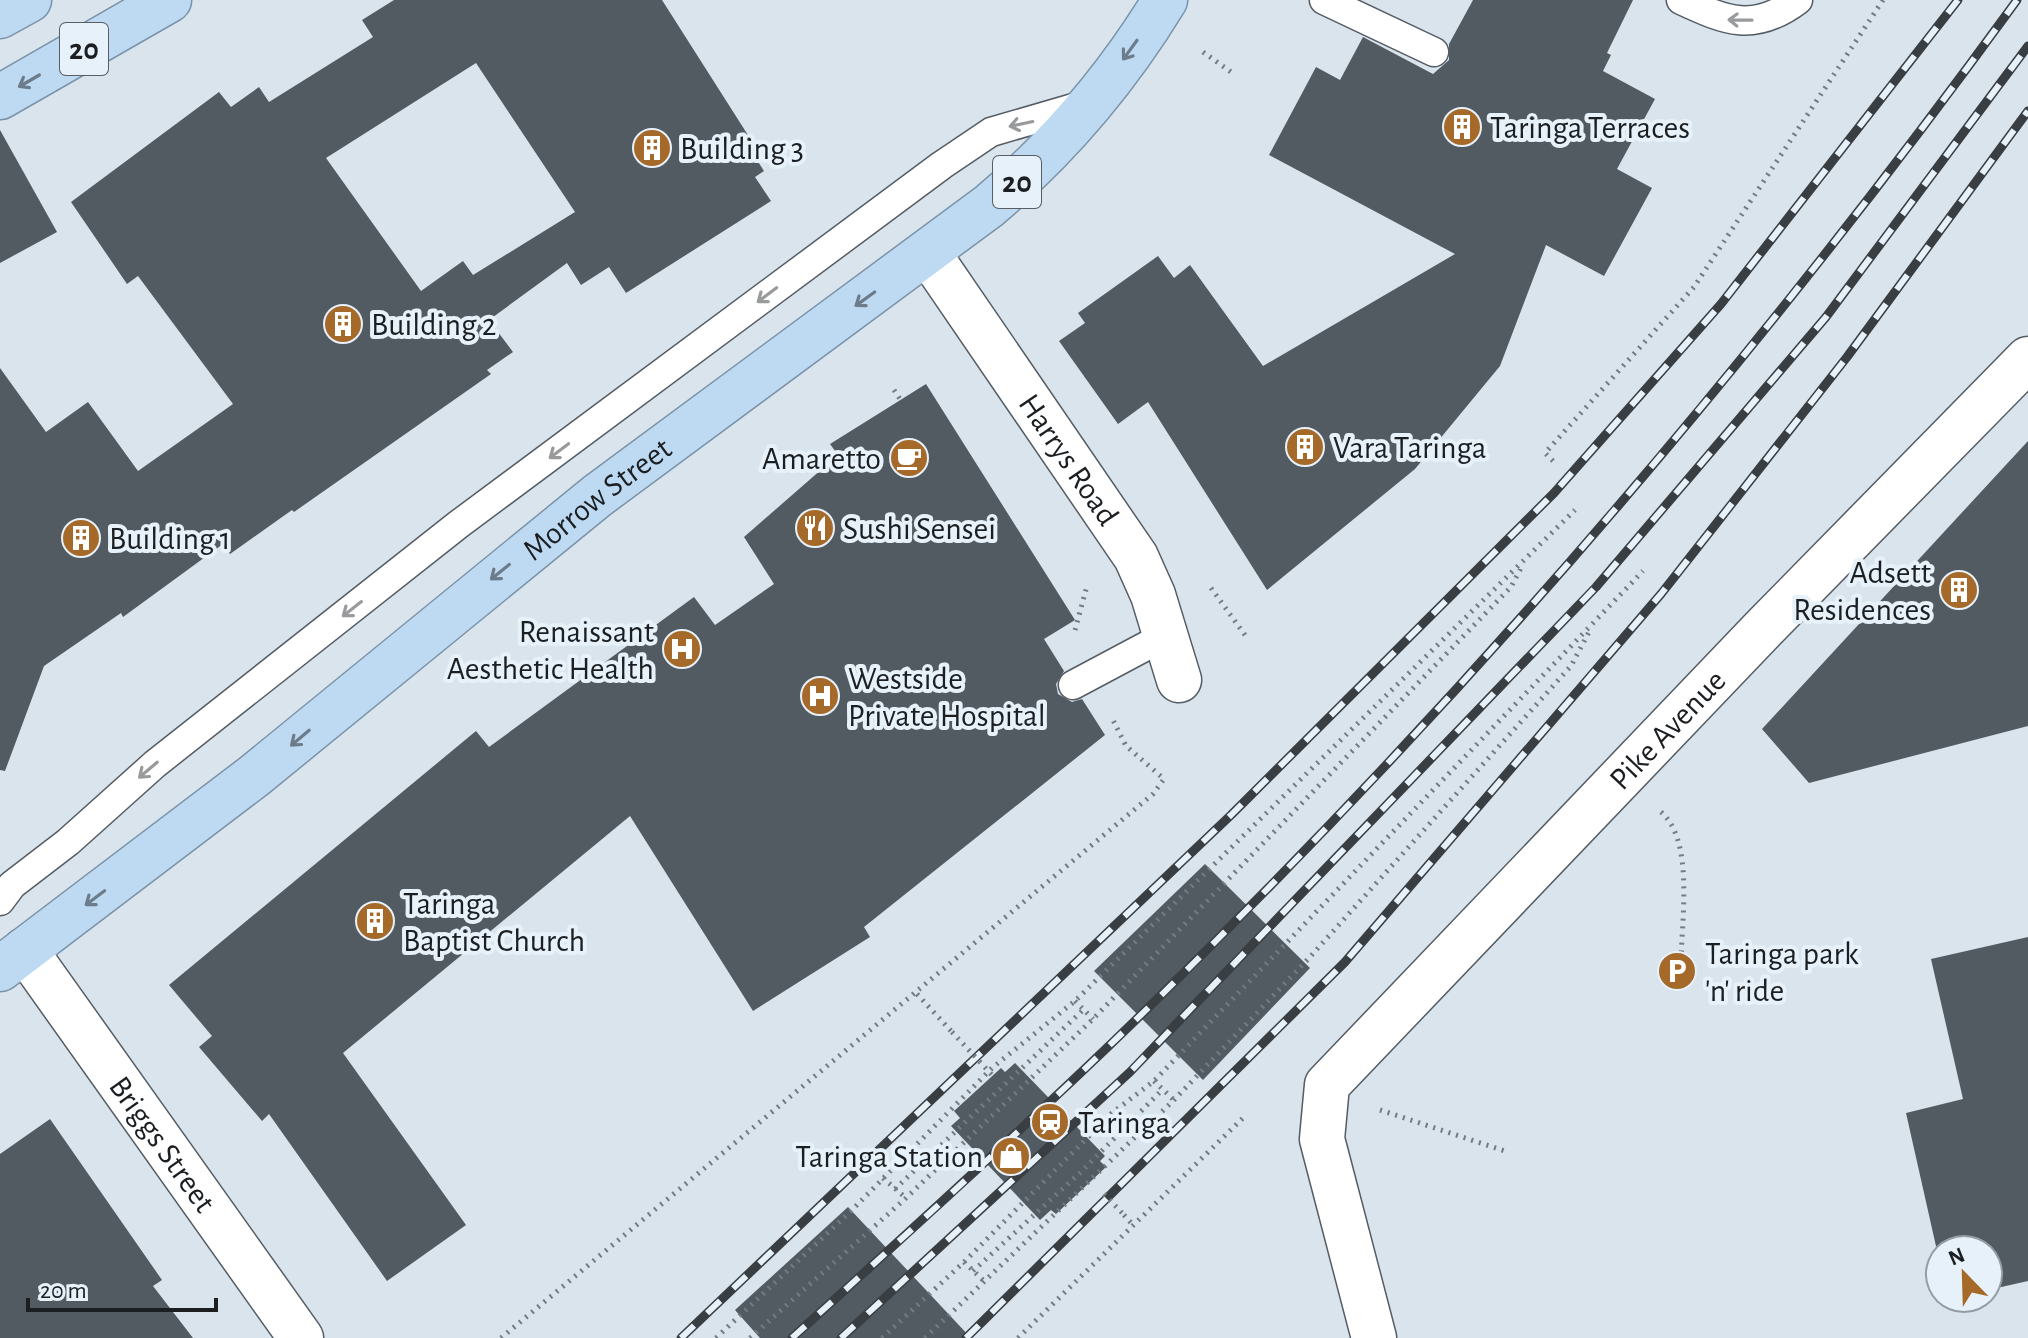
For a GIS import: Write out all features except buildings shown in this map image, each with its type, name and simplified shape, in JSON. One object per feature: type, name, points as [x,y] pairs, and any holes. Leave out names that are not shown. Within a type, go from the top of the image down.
[{"type":"highway","name":"20","points":[[0,16],[29,0]]},
{"type":"highway","name":"20","points":[[0,97],[169,0]]},
{"type":"highway","name":"Morrow Street","points":[[13,959],[254,776],[587,504],[928,253],[1010,188],[1095,99],[1165,0]]},
{"type":"street","name":"Harrys Road","points":[[928,253],[1136,557],[1179,680]]},
{"type":"street","name":"Pike Avenue","points":[[1374,1338],[1322,1139],[1327,1085],[1764,628],[2028,359]]},
{"type":"street","name":"Briggs Street","points":[[13,959],[301,1338]]},
{"type":"lane","points":[[1324,0],[1434,52]]},
{"type":"lane","points":[[1681,0],[1720,19],[1745,22],[1770,17],[1798,0]]},
{"type":"lane","points":[[0,901],[12,885],[68,842],[155,764],[459,524],[954,156],[991,132],[1062,114],[1095,99]]},
{"type":"lane","points":[[1073,685],[1165,636]]},
{"type":"path","points":[[1553,461],[1545,453],[1694,287],[1883,0]]},
{"type":"path","points":[[1203,52],[1231,72]]},
{"type":"path","points":[[894,390],[900,399]]},
{"type":"path","points":[[716,1338],[883,1178],[992,1068],[1075,1001],[1525,563],[1575,510]]},
{"type":"path","points":[[750,1338],[906,1198],[1093,1019],[1500,598],[1525,563]]},
{"type":"path","points":[[882,1338],[964,1262],[1112,1113],[1154,1081],[1643,571]]},
{"type":"path","points":[[925,1338],[1174,1100],[1310,957],[1571,666],[1593,625]]},
{"type":"path","points":[[501,1338],[1153,794],[1164,779],[1126,746]]},
{"type":"path","points":[[1650,802],[1669,819],[1684,857],[1681,965]]},
{"type":"path","points":[[917,994],[993,1076]]},
{"type":"path","points":[[1075,1001],[1093,1019]]},
{"type":"path","points":[[895,1189],[1084,1009]]},
{"type":"path","points":[[1154,1081],[1174,1100]]},
{"type":"path","points":[[973,1271],[1082,1171],[1162,1090]]},
{"type":"path","points":[[1393,1114],[1505,1151]]},
{"type":"path","points":[[1018,1338],[1245,1116]]},
{"type":"path","points":[[883,1178],[906,1198]]},
{"type":"path","points":[[1104,1194],[1132,1224]]},
{"type":"path","points":[[964,1262],[985,1282]]},
{"type":"railway","points":[[681,1338],[1231,815],[1554,493],[1721,304],[1958,0]]},
{"type":"railway","points":[[792,1338],[1114,1041],[1237,920],[1474,670],[1700,409],[1809,275],[2017,0]]},
{"type":"railway","points":[[841,1338],[1130,1072],[1596,587],[1826,317],[2028,46]]},
{"type":"railway","points":[[966,1338],[1345,962],[1661,594],[1847,357],[2028,111]]},
{"type":"place","name":"Taringa Terraces","points":[[1462,127]]},
{"type":"place","name":"Building 3","points":[[652,148]]},
{"type":"place","name":"Building 2","points":[[343,324]]},
{"type":"place","name":"Vara Taringa","points":[[1305,447]]},
{"type":"place","name":"Amaretto","points":[[909,458]]},
{"type":"place","name":"Sushi Sensei","points":[[815,528]]},
{"type":"place","name":"Building 1","points":[[81,538]]},
{"type":"place","name":"Adsett Residences","points":[[1959,590]]},
{"type":"place","name":"Renaissant Aesthetic Health","points":[[682,649]]},
{"type":"place","name":"Westside Private Hospital","points":[[820,696]]},
{"type":"place","name":"Taringa Baptist Church","points":[[375,921]]},
{"type":"place","name":"Taringa park 'n' ride","points":[[1677,971]]},
{"type":"place","name":"Taringa","points":[[1050,1122]]},
{"type":"place","name":"Taringa Station","points":[[1011,1156]]}]
